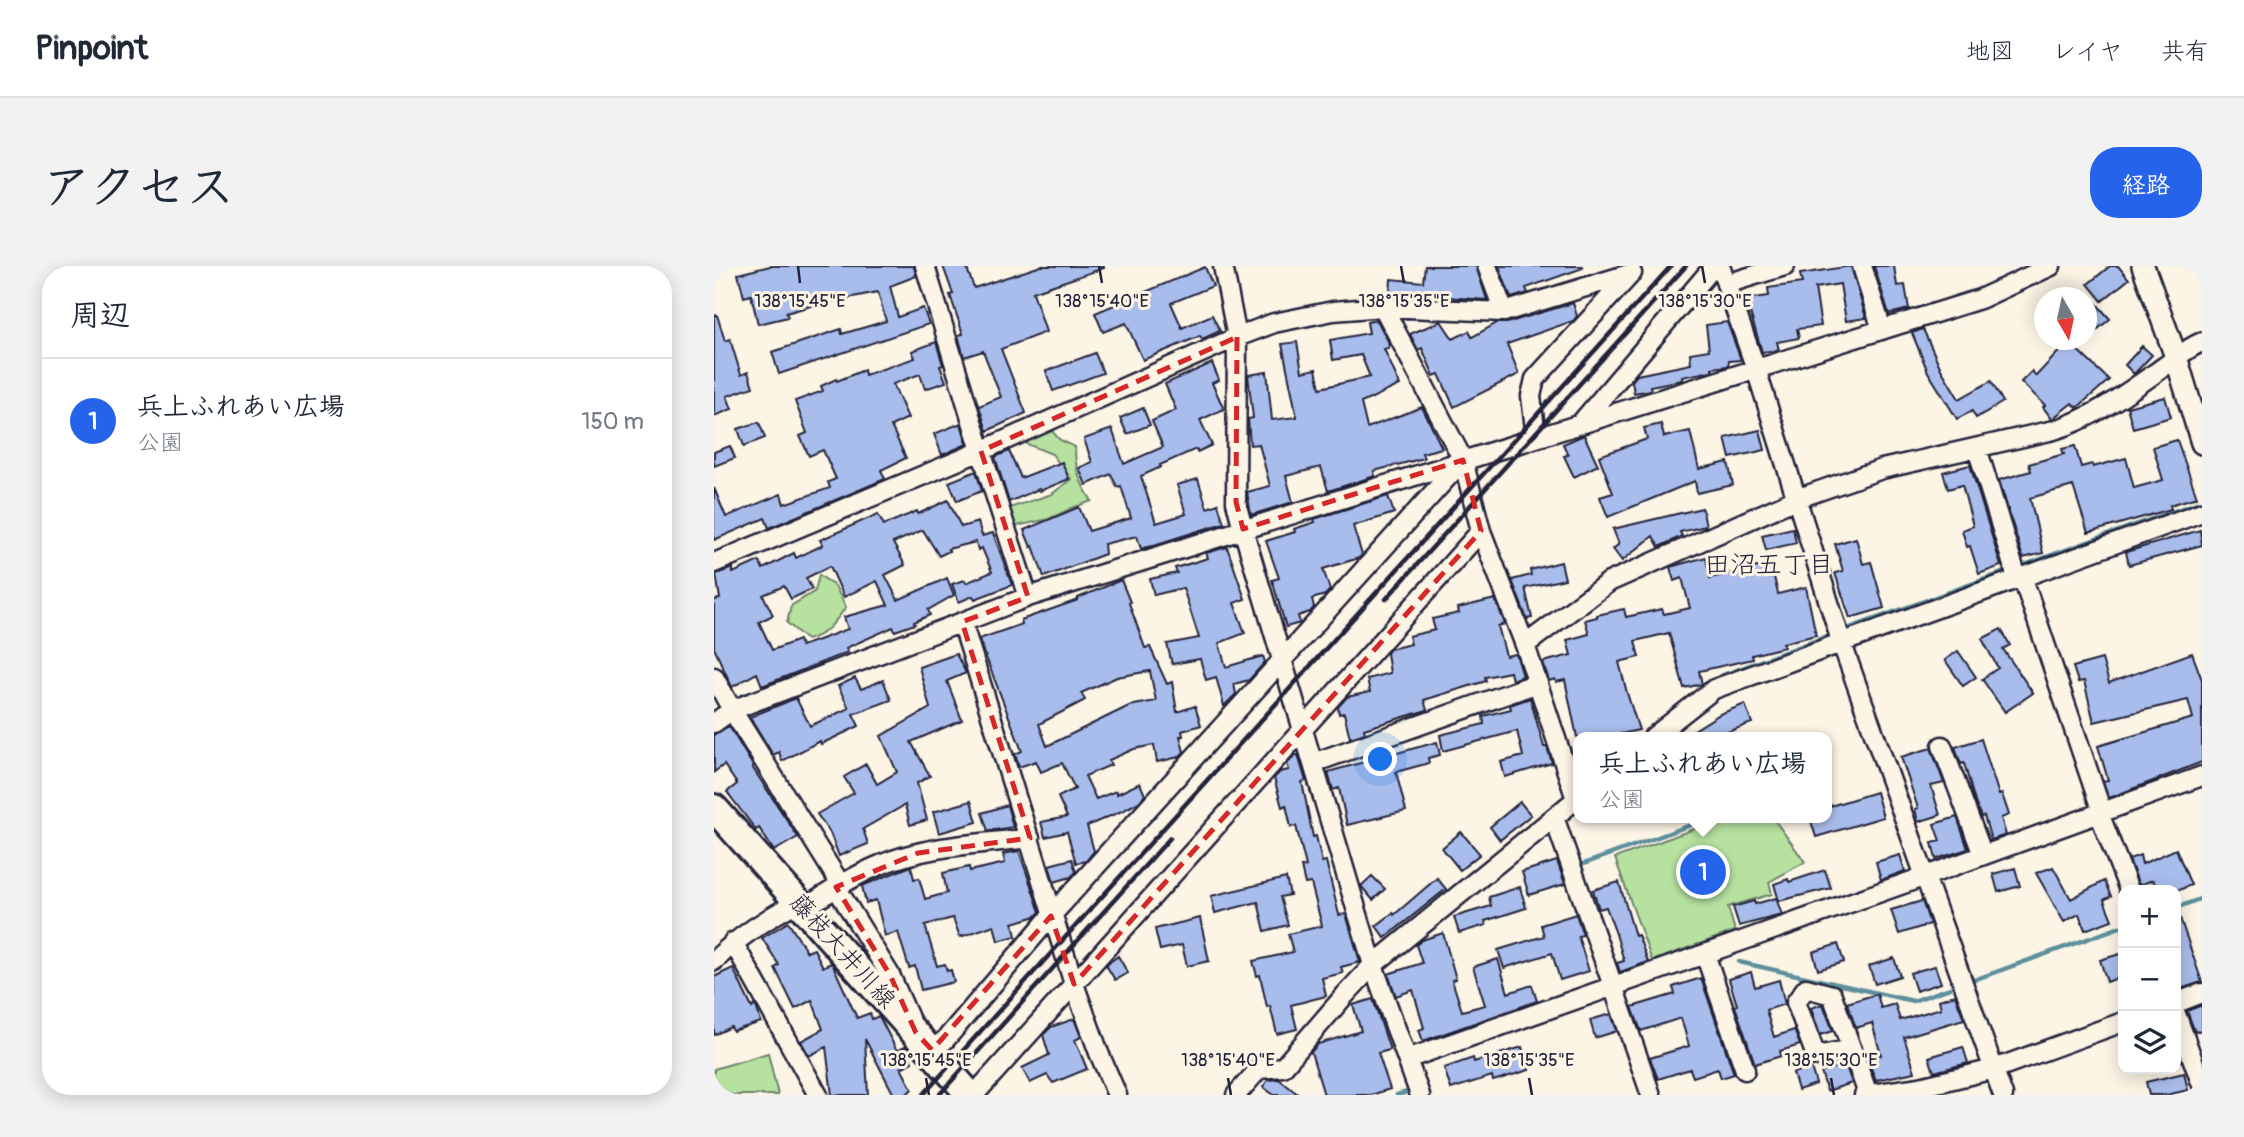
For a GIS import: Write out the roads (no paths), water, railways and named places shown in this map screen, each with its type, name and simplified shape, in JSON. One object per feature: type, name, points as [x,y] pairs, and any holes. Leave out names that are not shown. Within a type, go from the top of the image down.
[{"type":"main road","name":"藤枝大井川線","points":[[714,808],[972,1095]]},
{"type":"street","points":[[925,266],[1028,597]]},
{"type":"street","points":[[1223,266],[1237,337],[1237,502],[1243,529],[1371,959],[1418,1091]]},
{"type":"street","points":[[1487,266],[1504,312]]},
{"type":"street","points":[[1580,424],[1717,266],[1756,369],[1838,634],[2003,1095]]},
{"type":"street","points":[[1726,284],[1785,266]]},
{"type":"street","points":[[1862,266],[1882,330]]},
{"type":"street","points":[[714,723],[732,710],[1028,597],[1980,299],[2028,270],[2051,266]]},
{"type":"street","points":[[2143,266],[2176,357],[2202,443]]},
{"type":"street","points":[[714,563],[1275,323],[1333,311],[1383,307],[1504,312],[1635,269]]},
{"type":"street","points":[[1536,438],[1531,396],[1535,379],[1635,269]]},
{"type":"street","points":[[1383,307],[1463,460],[1480,531],[1525,645],[1573,788]]},
{"type":"street","points":[[1525,645],[1609,582],[1796,499],[1882,469],[2080,422],[2188,347],[2202,342]]},
{"type":"street","points":[[1977,448],[2017,572],[2127,885]]},
{"type":"street","points":[[714,677],[839,886],[890,975],[924,1042],[945,1040],[1051,916],[1463,460]]},
{"type":"street","points":[[1659,732],[1714,688],[1838,634],[2202,512]]},
{"type":"street","points":[[972,1095],[1480,531]]},
{"type":"street","points":[[962,622],[1030,838],[1051,916],[1099,1053],[1117,1095]]},
{"type":"street","points":[[1313,763],[1538,683]]},
{"type":"street","points":[[1942,746],[1983,855]]},
{"type":"street","points":[[1407,1059],[2202,776]]},
{"type":"street","points":[[1236,1095],[1268,1068],[1283,1067],[1345,995],[1371,959],[1573,801]]},
{"type":"street","points":[[1554,817],[1651,1095]]},
{"type":"street","points":[[714,961],[733,942],[765,920],[802,905],[881,864],[918,853],[1030,838]]},
{"type":"street","points":[[733,942],[818,1095]]},
{"type":"street","points":[[1705,954],[1745,1070]]},
{"type":"street","points":[[2181,1001],[2202,993]]},
{"type":"street","points":[[1852,1049],[1866,1095],[1920,1087],[1994,1069],[2118,1024]]},
{"type":"street","points":[[2181,1028],[2202,1085]]},
{"type":"waterway","points":[[2019,567],[2199,502]]},
{"type":"waterway","points":[[1841,631],[2010,570]]},
{"type":"waterway","points":[[1530,635],[1529,630],[1550,616]]},
{"type":"waterway","points":[[1714,681],[1723,675],[1833,634]]},
{"type":"waterway","points":[[1578,866],[1696,823]]},
{"type":"waterway","points":[[2181,906],[2202,898]]},
{"type":"waterway","points":[[1971,981],[2118,928]]},
{"type":"waterway","points":[[1739,962],[1913,1001],[1950,988]]},
{"type":"waterway","points":[[1397,1095],[1414,1090]]},
{"type":"railway","points":[[923,1095],[1671,266]]},
{"type":"railway","points":[[1386,599],[1686,266]]},
{"type":"railway","points":[[939,1095],[1170,838]]},
{"type":"place","name":"兵上ふれあい広場","points":[[1703,872]]},
{"type":"district","name":"田沼五丁目","points":[[1769,564]]}]
